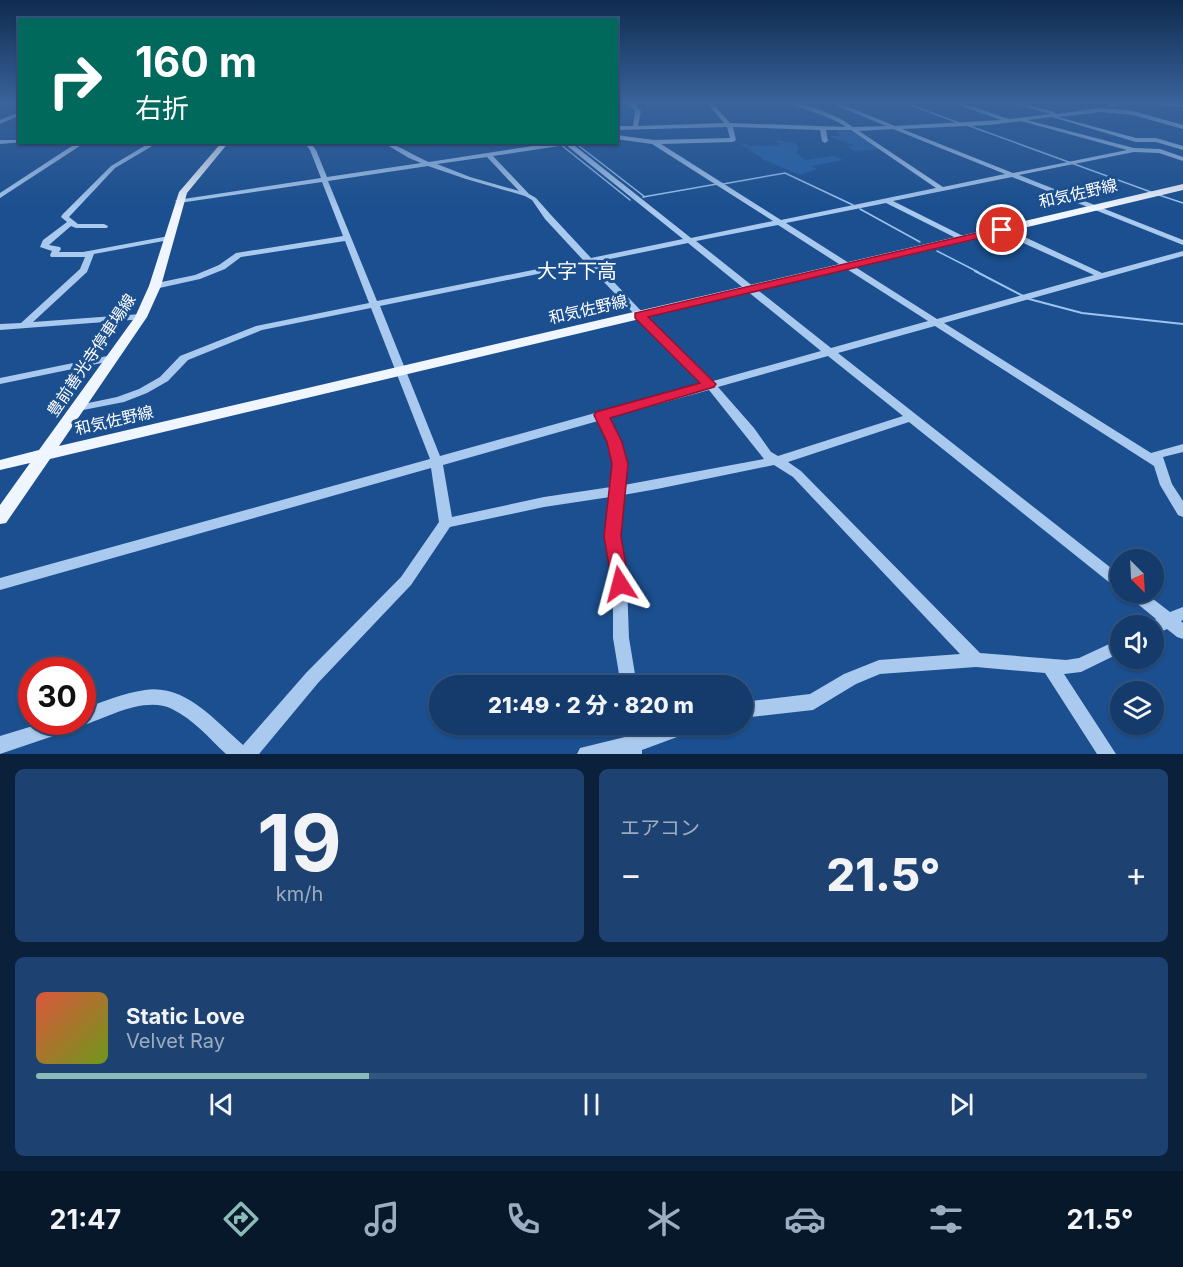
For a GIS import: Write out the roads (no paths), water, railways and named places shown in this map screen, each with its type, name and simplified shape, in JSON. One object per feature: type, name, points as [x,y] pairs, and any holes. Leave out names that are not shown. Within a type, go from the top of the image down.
[{"type":"main road","name":"豊前善光寺停車場線","points":[[0,518],[141,317],[155,286],[179,201],[187,187],[224,144]]},
{"type":"main road","name":"和気佐野線","points":[[0,465],[1183,187]]},
{"type":"street","points":[[625,138],[654,142],[733,140],[732,138]]},
{"type":"street","points":[[866,138],[942,189]]},
{"type":"street","points":[[920,138],[1183,243]]},
{"type":"street","points":[[1087,138],[1134,150]]},
{"type":"street","points":[[1131,138],[1141,141],[1156,140],[1183,148]]},
{"type":"street","points":[[1141,141],[1150,149]]},
{"type":"street","points":[[0,142],[18,142]]},
{"type":"street","points":[[654,142],[1157,463]]},
{"type":"street","points":[[0,196],[80,144]]},
{"type":"street","points":[[104,226],[76,226],[65,217],[108,172],[153,144]]},
{"type":"street","points":[[247,754],[312,678],[406,581],[446,523],[436,460],[399,372],[313,150],[308,144]]},
{"type":"street","points":[[389,144],[429,163],[478,182],[534,199],[640,315],[710,384],[772,461],[796,474],[976,660]]},
{"type":"street","points":[[179,201],[556,144]]},
{"type":"street","points":[[564,144],[1110,574]]},
{"type":"street","points":[[78,408],[120,400],[137,394],[164,379],[184,358],[259,327],[1134,150],[1150,149],[1183,159]]},
{"type":"street","points":[[488,154],[527,195]]},
{"type":"street","points":[[888,201],[962,239]]},
{"type":"street","points":[[72,222],[46,242],[44,247],[57,249],[53,255],[86,253],[169,238]]},
{"type":"street","points":[[1002,230],[1102,276]]},
{"type":"street","points":[[155,286],[197,277],[228,264],[239,255],[348,237]]},
{"type":"street","points":[[22,326],[84,270],[91,255],[86,253]]},
{"type":"street","points":[[0,584],[436,460],[1183,253]]},
{"type":"street","points":[[0,327],[141,317]]},
{"type":"street","points":[[0,381],[112,358]]},
{"type":"street","points":[[601,415],[614,442],[620,464],[612,536],[620,584],[621,638],[627,675]]},
{"type":"street","points":[[446,523],[617,490],[657,485],[772,461],[912,417]]},
{"type":"street","points":[[1183,448],[1156,455],[1157,463],[1183,512]]},
{"type":"street","points":[[1147,603],[1183,632]]},
{"type":"street","points":[[1164,622],[1183,613]]},
{"type":"street","points":[[753,709],[813,702],[850,679],[879,667],[976,660],[1050,667],[1081,665],[1110,651]]},
{"type":"street","points":[[1050,667],[1107,754]]},
{"type":"street","points":[[96,713],[142,698],[170,699],[187,709],[240,754]]},
{"type":"street","points":[[0,746],[33,735]]},
{"type":"street","points":[[586,754],[634,749],[665,735]]},
{"type":"waterway","points":[[1003,138],[1151,192]]},
{"type":"waterway","points":[[560,144],[630,200]]},
{"type":"waterway","points":[[577,144],[645,197]]},
{"type":"waterway","points":[[723,184],[785,173],[853,205]]},
{"type":"waterway","points":[[645,197],[717,184]]},
{"type":"waterway","points":[[1159,195],[1183,203]]},
{"type":"waterway","points":[[860,209],[920,242]]},
{"type":"waterway","points":[[937,251],[978,272]]},
{"type":"waterway","points":[[975,271],[1029,299],[1082,313],[1183,324]]},
{"type":"district","name":"大字下高","points":[[577,271]]}]
